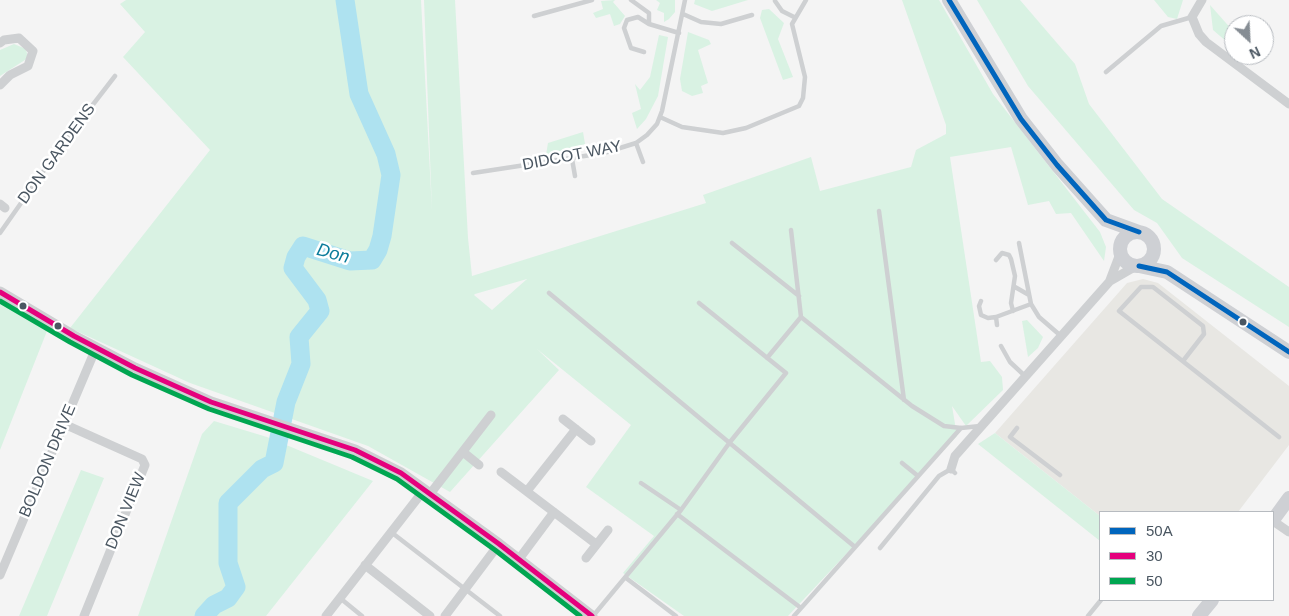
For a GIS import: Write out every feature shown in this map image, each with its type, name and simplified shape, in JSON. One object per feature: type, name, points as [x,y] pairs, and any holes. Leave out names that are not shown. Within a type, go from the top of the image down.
[{"type":"main road","points":[[949,0],[1021,119],[1057,165],[1106,220],[1128,263],[1167,272],[1289,352]]},
{"type":"main road","points":[[1106,220],[1139,232],[1150,239],[1167,272]]},
{"type":"main road","points":[[1121,250],[1128,235],[1139,232]]},
{"type":"main road","points":[[1138,266],[1148,261],[1154,247]]},
{"type":"main road","points":[[1274,520],[1289,498]]},
{"type":"main road","points":[[1204,614],[1211,601]]},
{"type":"street","points":[[1202,0],[1192,17],[1199,34],[1206,42],[1289,104]]},
{"type":"street","points":[[0,43],[4,40],[19,38],[34,51],[28,66],[10,75],[0,85]]},
{"type":"street","points":[[953,471],[955,456],[1110,280],[1121,250]]},
{"type":"street","points":[[1110,280],[1138,266]]},
{"type":"street","points":[[0,292],[96,348],[143,372],[232,409],[355,450],[401,473],[499,544],[592,616]]},
{"type":"street","name":"BOLDON DRIVE","points":[[0,575],[96,348]]},
{"type":"street","points":[[326,616],[391,532],[492,415]]},
{"type":"street","points":[[563,419],[590,440]]},
{"type":"street","name":"DON VIEW","points":[[64,424],[142,459],[145,465],[84,616]]},
{"type":"street","points":[[527,491],[576,429]]},
{"type":"street","points":[[462,452],[479,466]]},
{"type":"street","points":[[501,472],[596,544]]},
{"type":"street","points":[[519,559],[554,512]]},
{"type":"street","points":[[1274,522],[1289,532]]},
{"type":"street","points":[[586,558],[608,530]]},
{"type":"street","points":[[445,616],[499,544]]},
{"type":"street","points":[[364,565],[430,616]]},
{"type":"lane","points":[[534,16],[592,0]]},
{"type":"lane","points":[[631,0],[648,13],[649,24]]},
{"type":"lane","name":"DIDCOT WAY","points":[[473,173],[604,153],[636,143],[647,135],[660,117],[685,0]]},
{"type":"lane","points":[[660,117],[682,127],[723,133],[780,116],[799,106],[803,98],[805,76],[792,24],[794,17],[806,0]]},
{"type":"lane","points":[[776,1],[782,11],[794,17]]},
{"type":"lane","points":[[682,14],[701,22],[721,24],[752,15]]},
{"type":"lane","points":[[644,52],[631,48],[624,28],[627,20],[638,17],[649,24],[679,33]]},
{"type":"lane","points":[[1106,72],[1161,26],[1192,17]]},
{"type":"lane","name":"DON GARDENS","points":[[0,233],[64,142],[114,76]]},
{"type":"lane","points":[[636,143],[642,162]]},
{"type":"lane","points":[[572,159],[575,176]]},
{"type":"lane","points":[[879,210],[904,400]]},
{"type":"lane","points":[[767,358],[801,317],[791,230]]},
{"type":"lane","points":[[732,243],[799,296]]},
{"type":"lane","points":[[1019,243],[1031,304],[1039,317],[1061,336]]},
{"type":"lane","points":[[996,260],[1002,253],[1009,255],[1015,276],[1015,287],[1011,303],[1013,311]]},
{"type":"lane","points":[[1015,287],[1029,295]]},
{"type":"lane","points":[[1183,361],[1204,334],[1203,326],[1153,287],[1141,287],[1119,311],[1279,437]]},
{"type":"lane","points":[[549,294],[855,547]]},
{"type":"lane","points":[[981,302],[979,306],[981,315],[988,318],[996,317],[1031,304]]},
{"type":"lane","points":[[592,616],[626,578],[681,510],[730,442],[786,373],[698,303]]},
{"type":"lane","points":[[801,317],[904,400],[944,426],[961,428],[981,426]]},
{"type":"lane","points":[[996,317],[997,325]]},
{"type":"lane","points":[[1001,346],[1010,362],[1025,376]]},
{"type":"lane","points":[[794,616],[961,428]]},
{"type":"lane","points":[[1018,428],[1010,437],[1060,475]]},
{"type":"lane","points":[[902,463],[918,476]]},
{"type":"lane","points":[[880,548],[939,476],[953,471]]},
{"type":"lane","points":[[641,483],[681,510]]},
{"type":"lane","points":[[677,514],[801,608]]},
{"type":"lane","points":[[391,532],[500,616]]},
{"type":"lane","points":[[626,578],[676,616]]},
{"type":"lane","points":[[340,598],[362,616]]},
{"type":"lane","points":[[1088,616],[1100,601]]},
{"type":"shaded area","points":[[1143,279],[1158,283],[1289,386],[1289,445],[1239,511],[1099,511],[1099,515],[995,433],[1127,283]]},
{"type":"green space","points":[[126,0],[421,0],[432,211],[424,0],[455,0],[468,238],[472,276],[706,203],[703,195],[811,157],[820,191],[911,167],[916,150],[946,134],[946,125],[902,0],[939,0],[993,94],[1100,232],[1106,247],[1104,261],[1071,213],[1056,214],[1049,201],[1028,205],[1011,147],[950,157],[981,362],[990,361],[1002,377],[1003,390],[966,426],[952,406],[957,436],[788,616],[684,616],[623,573],[654,536],[586,487],[631,425],[537,349],[559,370],[450,492],[368,446],[190,383],[70,328],[210,150],[123,57],[145,32],[120,4]],"holes":[[[527,279],[492,310],[474,295]]]},
{"type":"green space","points":[[615,0],[613,2],[625,16],[620,24],[614,26],[610,14],[596,18],[593,13],[603,9],[601,1]]},
{"type":"green space","points":[[656,0],[675,0],[675,12],[664,22],[664,13],[657,10],[660,3]]},
{"type":"green space","points":[[695,0],[748,0],[712,11],[694,4]]},
{"type":"green space","points":[[977,0],[1020,0],[1075,64],[1089,104],[1162,199],[1289,287],[1289,327],[1182,258],[1157,223],[1134,210],[1028,86]]},
{"type":"green space","points":[[1154,0],[1183,0],[1177,19],[1168,17]]},
{"type":"green space","points":[[1210,5],[1224,21],[1224,39],[1213,30]]},
{"type":"green space","points":[[769,9],[784,23],[778,39],[793,77],[783,80],[760,18],[762,10]]},
{"type":"green space","points":[[688,32],[709,40],[711,44],[698,50],[708,83],[701,86],[703,93],[692,96],[682,91],[680,79]]},
{"type":"green space","points":[[659,35],[668,37],[658,96],[646,119],[637,129],[632,113],[641,109],[635,84],[640,90],[650,77]]},
{"type":"green space","points":[[14,44],[26,49],[28,58],[0,76],[0,50]]},
{"type":"green space","points":[[583,132],[585,144],[546,155],[548,143]]},
{"type":"green space","points":[[0,302],[47,331],[0,450]]},
{"type":"green space","points":[[1027,320],[1043,337],[1038,348],[1028,357],[1022,321]]},
{"type":"green space","points":[[214,421],[267,437],[373,481],[266,616],[138,616],[202,434]]},
{"type":"green space","points":[[995,433],[1099,515],[1099,540],[978,444]]},
{"type":"green space","points":[[81,470],[104,478],[47,616],[19,616]]},
{"type":"waterway","name":"Don","points":[[204,616],[214,605],[228,598],[236,587],[228,563],[228,503],[262,469],[274,463],[286,402],[301,364],[299,337],[320,311],[317,300],[293,268],[296,257],[303,246],[350,261],[372,260],[378,250],[382,236],[391,175],[386,154],[359,94],[345,0]]},
{"type":"transit line","name":"50A","points":[[949,0],[1021,119],[1057,165],[1106,220],[1139,232]]},
{"type":"transit line","name":"50A","points":[[1139,266],[1167,272],[1289,352]]},
{"type":"transit line","name":"30","points":[[0,292],[74,336],[135,368],[211,402],[355,450],[401,473],[499,544],[592,616]]},
{"type":"transit line","name":"50","points":[[0,301],[70,342],[132,375],[209,409],[352,457],[397,479],[495,550],[580,616]]}]
